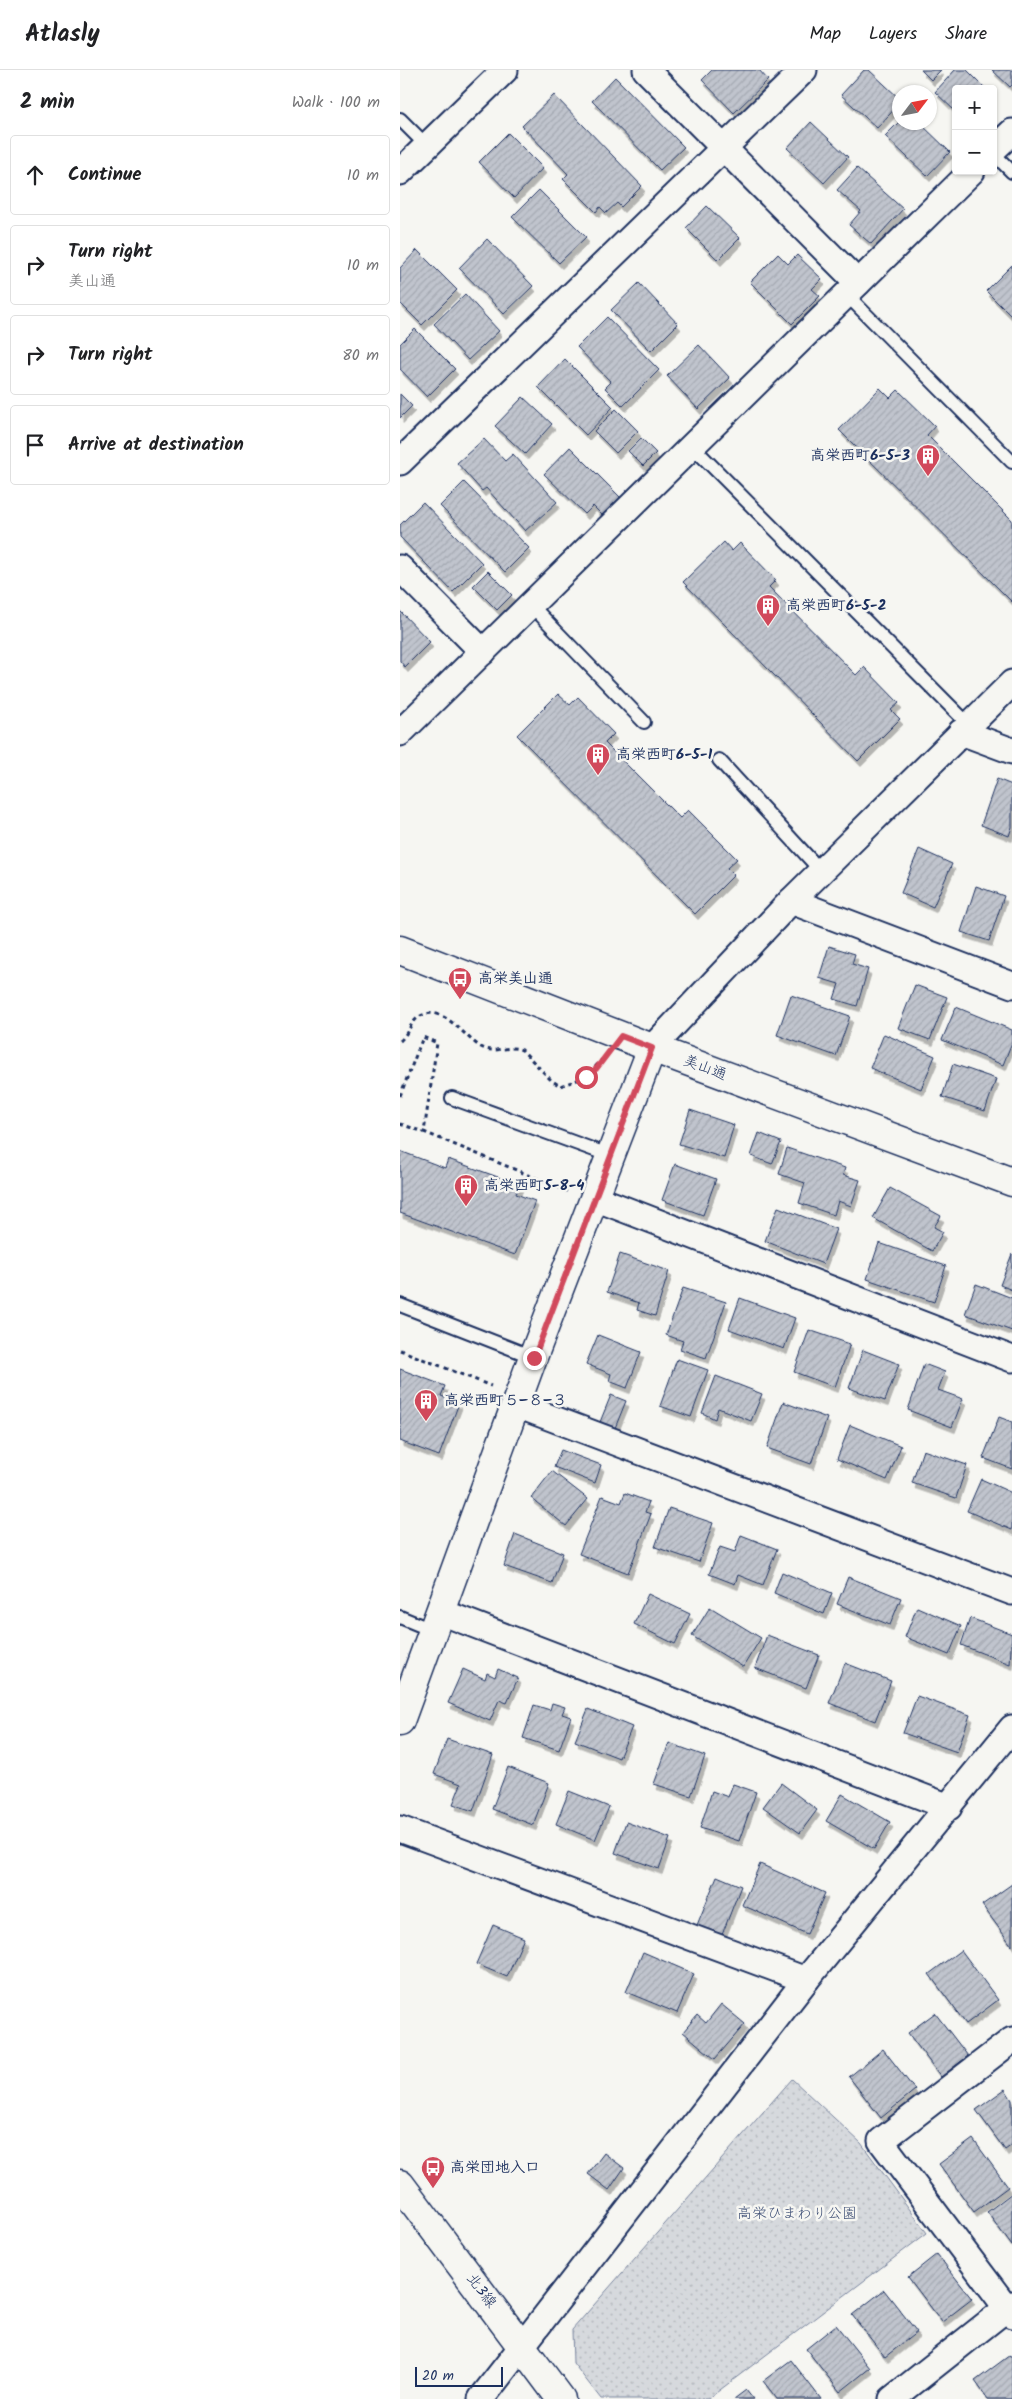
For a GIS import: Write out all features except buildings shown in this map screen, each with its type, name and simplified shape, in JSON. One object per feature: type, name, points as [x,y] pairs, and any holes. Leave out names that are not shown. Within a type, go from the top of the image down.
[{"type":"street","points":[[400,172],[505,70]]},
{"type":"street","points":[[646,70],[852,289]]},
{"type":"street","points":[[400,462],[804,70]]},
{"type":"street","points":[[997,147],[1012,132]]},
{"type":"street","points":[[400,733],[968,175]]},
{"type":"street","points":[[400,568],[483,652]]},
{"type":"street","points":[[400,1721],[534,1358],[652,1048],[791,901],[1012,683]]},
{"type":"street","points":[[965,728],[1012,751]]},
{"type":"street","points":[[791,901],[1012,985]]},
{"type":"street","name":"美山通","points":[[400,950],[652,1048],[1012,1182]]},
{"type":"street","points":[[595,1198],[1012,1359]]},
{"type":"street","points":[[519,1401],[1012,1592]]},
{"type":"street","points":[[437,1621],[949,1807]]},
{"type":"street","points":[[481,2399],[806,1980],[1012,1728]]},
{"type":"street","points":[[400,1829],[806,1980]]},
{"type":"street","points":[[892,2399],[1010,2309],[881,2140],[1012,2040]]},
{"type":"street","name":"北3線","points":[[400,2184],[561,2399]]},
{"type":"lane","points":[[400,119],[427,146]]},
{"type":"lane","points":[[997,155],[1012,172]]},
{"type":"lane","points":[[852,289],[1012,462]]},
{"type":"lane","points":[[692,446],[965,728]]},
{"type":"lane","points":[[530,604],[644,722]]},
{"type":"lane","points":[[719,760],[821,871]]},
{"type":"lane","points":[[452,1098],[611,1156]]},
{"type":"lane","points":[[400,1305],[534,1358]]},
{"type":"lane","points":[[400,1617],[437,1621]]},
{"type":"path","points":[[400,1041],[413,1022],[420,1016],[429,1013],[452,1022],[482,1048],[494,1051],[516,1047],[522,1050],[551,1080],[560,1086],[586,1077],[596,1069],[621,1036]]},
{"type":"path","points":[[400,1124],[424,1132]]},
{"type":"path","points":[[400,1350],[519,1401]]},
{"type":"green space","name":"高栄ひまわり公園","points":[[792,2079],[861,2143],[927,2233],[708,2399],[601,2399],[573,2363],[572,2330]]},
{"type":"place","name":"高栄西町6-5-3","points":[[928,477]]},
{"type":"place","name":"高栄西町6-5-2","points":[[768,627]]},
{"type":"place","name":"高栄西町6-5-1","points":[[598,776]]},
{"type":"place","name":"高栄美山通","points":[[460,1000]]},
{"type":"place","name":"高栄西町5-8-4","points":[[466,1207]]},
{"type":"place","name":"高栄西町５−８−３","points":[[426,1422]]},
{"type":"place","name":"高栄団地入口","points":[[433,2189]]},
{"type":"route","points":[[534,1358],[652,1048],[621,1036],[596,1069],[586,1077]]}]
